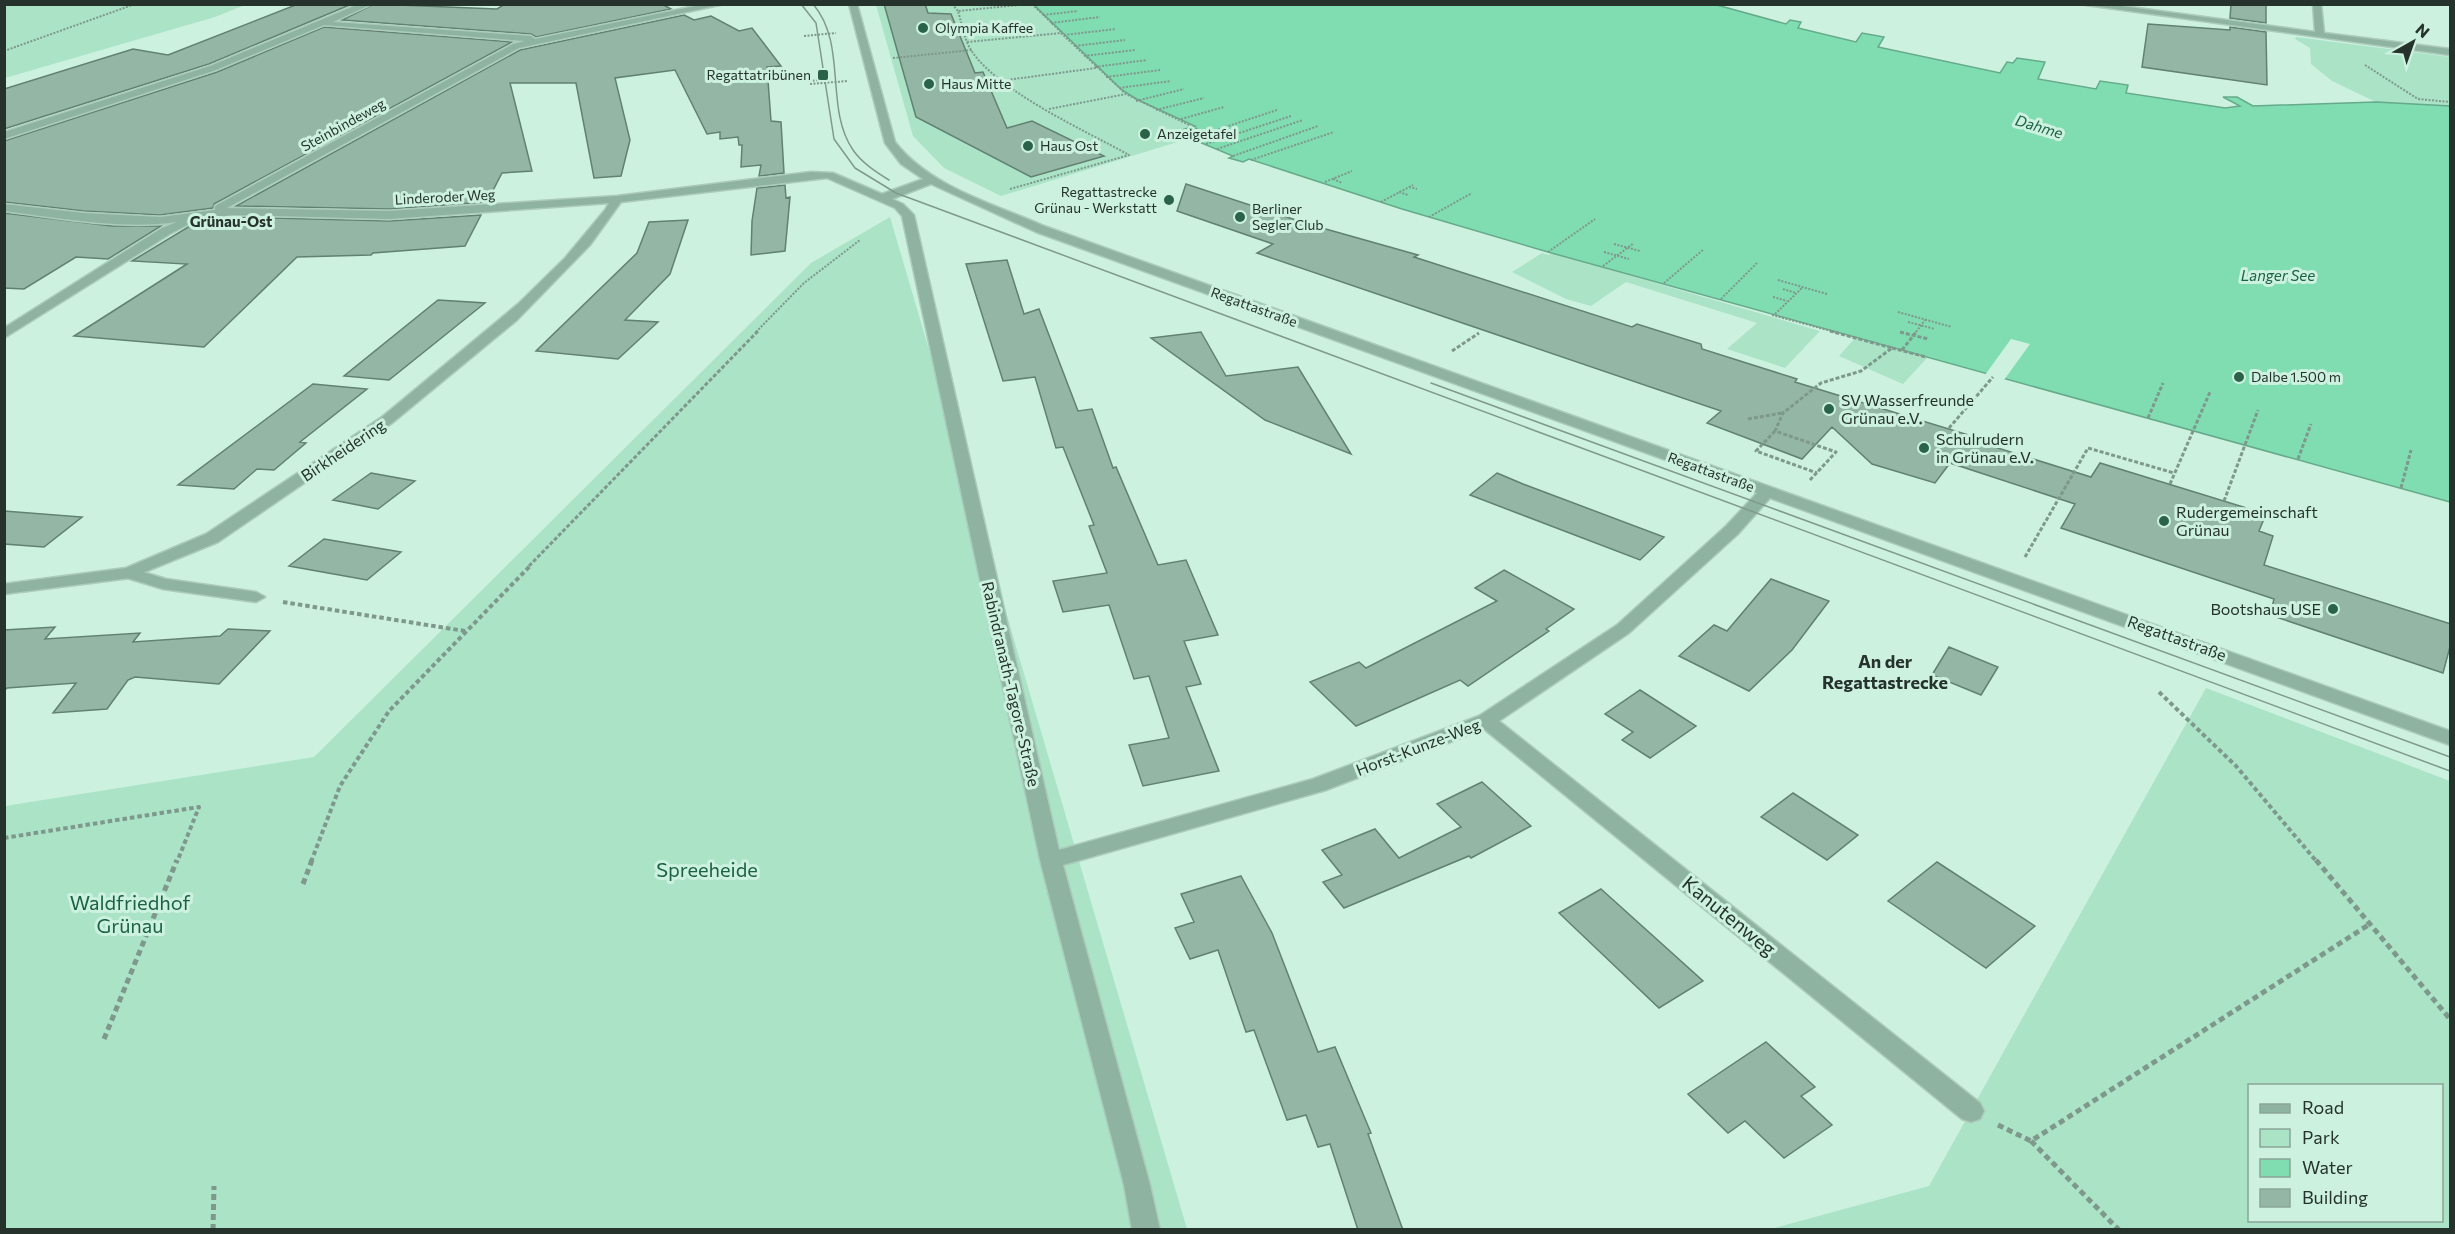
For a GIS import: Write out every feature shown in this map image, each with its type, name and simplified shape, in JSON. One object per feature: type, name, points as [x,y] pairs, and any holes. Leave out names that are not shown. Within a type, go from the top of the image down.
[{"type":"street","points":[[4,136],[213,68],[325,24],[368,4]]},
{"type":"street","name":"Steinbindeweg","points":[[4,334],[166,231],[236,201],[516,46],[535,40],[720,4]]},
{"type":"street","name":"Regattastraße","points":[[853,4],[890,143],[905,162],[931,180],[1040,229],[2451,738]]},
{"type":"street","points":[[2084,4],[2451,52]]},
{"type":"street","points":[[2317,4],[2320,35]]},
{"type":"street","points":[[325,24],[535,40]]},
{"type":"street","name":"Linderoder Weg","points":[[4,207],[84,218],[160,221],[233,211],[324,215],[401,214],[617,199],[812,175],[829,175],[883,198]]},
{"type":"street","points":[[883,198],[931,180]]},
{"type":"street","name":"Rabindranath-Tagore-Straße","points":[[883,198],[899,206],[908,215],[1051,860],[1137,1185],[1146,1230]]},
{"type":"street","name":"Birkheidering","points":[[4,589],[130,573],[212,538],[394,414],[531,301],[581,247],[617,199]]},
{"type":"street","name":"Regattastraße","points":[[1732,530],[1767,492]]},
{"type":"street","name":"Horst-Kunze-Weg","points":[[1051,860],[1319,785],[1486,721],[1623,629],[1732,530]]},
{"type":"street","points":[[130,573],[163,584],[256,597]]},
{"type":"street","name":"Kanutenweg","points":[[1486,721],[1971,1111]]},
{"type":"path","points":[[4,51],[135,4]]},
{"type":"path","points":[[952,4],[958,11],[967,42],[972,50],[1006,80],[1048,110],[1129,155],[1005,191]]},
{"type":"path","points":[[958,11],[1031,4],[1117,88],[1136,101],[1191,126]]},
{"type":"path","points":[[1043,15],[1078,11]]},
{"type":"path","points":[[1051,23],[1100,17]]},
{"type":"path","points":[[1089,29],[1094,33]]},
{"type":"path","points":[[967,42],[1094,33],[1105,29],[1116,29]]},
{"type":"path","points":[[1105,29],[1110,33]]},
{"type":"path","points":[[814,36],[804,36],[861,31]]},
{"type":"path","points":[[1075,31],[1081,36]]},
{"type":"path","points":[[1074,46],[1125,40]]},
{"type":"path","points":[[868,60],[972,50]]},
{"type":"path","points":[[1084,56],[1135,50]]},
{"type":"path","points":[[1006,80],[1147,60]]},
{"type":"path","points":[[1106,77],[1160,70]]},
{"type":"path","points":[[820,80],[810,82],[874,80]]},
{"type":"path","points":[[1117,88],[1171,81]]},
{"type":"path","points":[[1136,101],[1184,89]]},
{"type":"path","points":[[1048,110],[1126,94]]},
{"type":"path","points":[[1156,110],[1204,98]]},
{"type":"path","points":[[2418,99],[2451,102]]},
{"type":"path","points":[[1181,119],[1224,106]]},
{"type":"path","points":[[1192,138],[1277,111]]},
{"type":"path","points":[[1206,144],[1291,116]]},
{"type":"path","points":[[1217,149],[1303,120]]},
{"type":"path","points":[[1233,156],[1318,126]]},
{"type":"path","points":[[1172,136],[1198,128]]},
{"type":"path","points":[[1251,160],[1334,132]]},
{"type":"path","points":[[1291,147],[1299,149]]},
{"type":"path","points":[[1274,152],[1282,155]]},
{"type":"path","points":[[1325,182],[1352,171]]},
{"type":"path","points":[[1347,173],[1355,176]]},
{"type":"path","points":[[1333,179],[1342,183]]},
{"type":"path","points":[[1381,202],[1413,184]]},
{"type":"path","points":[[1408,187],[1417,189]]},
{"type":"path","points":[[1398,192],[1408,195]]},
{"type":"path","points":[[1429,217],[1472,193]]},
{"type":"path","points":[[1548,252],[1595,219]]},
{"type":"path","points":[[303,884],[340,786],[389,711],[804,283],[860,240]]},
{"type":"path","points":[[1603,266],[1634,243]]},
{"type":"path","points":[[1614,244],[1640,251]]},
{"type":"path","points":[[1664,283],[1704,249]]},
{"type":"path","points":[[1604,252],[1629,259]]},
{"type":"path","points":[[1721,299],[1757,263]]},
{"type":"path","points":[[1778,280],[1827,294]]},
{"type":"path","points":[[1803,287],[1773,314],[1926,357]]},
{"type":"path","points":[[1783,289],[1797,293]]},
{"type":"path","points":[[1773,297],[1788,301]]},
{"type":"path","points":[[1898,312],[1952,327]]},
{"type":"path","points":[[1902,350],[1926,320]]},
{"type":"path","points":[[1908,322],[1935,329]]},
{"type":"path","points":[[1900,332],[1928,339]]},
{"type":"path","points":[[1818,473],[1756,451],[1775,431],[1783,413],[1821,383],[1861,371],[1892,348]]},
{"type":"path","points":[[1949,428],[1993,377]]},
{"type":"path","points":[[2148,418],[2163,383]]},
{"type":"path","points":[[2170,484],[2210,392]]},
{"type":"path","points":[[2224,501],[2258,410]]},
{"type":"path","points":[[1748,419],[1783,413]]},
{"type":"path","points":[[2298,459],[2311,424]]},
{"type":"path","points":[[1775,431],[1836,452],[1791,500]]},
{"type":"path","points":[[2011,579],[2088,448],[2174,473]]},
{"type":"path","points":[[2401,489],[2411,450]]},
{"type":"path","points":[[256,597],[466,631]]},
{"type":"path","points":[[2159,692],[2236,766],[2451,1019]]},
{"type":"path","points":[[4,838],[199,807],[104,1040]]},
{"type":"path","points":[[2031,1141],[2370,924]]},
{"type":"path","points":[[1971,1111],[2031,1141],[2119,1230]]},
{"type":"path","points":[[213,1230],[214,1186]]},
{"type":"green space","points":[[5,4],[245,5],[215,17],[5,78]]},
{"type":"green space","points":[[876,5],[1034,5],[1122,90],[1138,100],[1196,126],[1172,136],[1184,140],[1001,196],[944,168],[913,136]]},
{"type":"green space","points":[[2296,37],[2450,57],[2450,106],[2376,102],[2332,81],[2311,64],[2310,48],[2295,39]]},
{"type":"green space","name":"Spreeheide","points":[[890,217],[1187,1229],[5,1230],[5,806],[314,757],[811,263]]},
{"type":"green space","points":[[1542,253],[1549,255],[1553,253],[1820,331],[1785,368],[1727,349],[1757,323],[1626,282],[1591,306],[1566,299],[1512,272]]},
{"type":"green space","points":[[1855,338],[1927,358],[1903,384],[1839,356]]},
{"type":"green space","points":[[2206,688],[2450,781],[2450,1229],[1767,1230],[1929,1186]]},
{"type":"water","name":"Langer See","points":[[1034,5],[1717,5],[1786,24],[1790,20],[1801,22],[1798,28],[1856,42],[1862,33],[1884,37],[1878,47],[2000,73],[2007,62],[2013,63],[2017,58],[2045,62],[2038,79],[2096,89],[2100,81],[2128,85],[2126,93],[2225,108],[2240,106],[2223,97],[2237,97],[2253,106],[2376,102],[2450,106],[2450,502],[1548,252],[1402,209],[1249,159],[1243,162],[1229,158],[1233,156],[1192,139],[1184,140],[1168,134],[1195,126],[1138,100],[1122,90]]},
{"type":"pier","points":[[2011,339],[2030,344],[2004,380],[1985,375]]},
{"type":"building","points":[[298,4],[352,4],[209,64],[4,129],[4,89],[133,49],[168,55]]},
{"type":"building","points":[[374,4],[497,9],[505,4],[662,4],[671,9],[536,37],[531,34],[342,20]]},
{"type":"building","points":[[884,4],[925,4],[928,13],[951,14],[975,73],[983,72],[1007,128],[1032,121],[1104,156],[1031,177],[916,117]]},
{"type":"building","points":[[2231,4],[2266,4],[2266,23],[2230,18]]},
{"type":"building","points":[[684,15],[694,20],[711,16],[739,31],[752,28],[781,66],[767,67],[771,121],[781,122],[784,173],[759,176],[761,165],[741,167],[742,145],[739,145],[738,137],[720,139],[720,132],[707,134],[675,70],[615,78],[630,140],[621,176],[594,178],[576,83],[510,83],[532,171],[502,173],[487,202],[389,209],[236,206],[520,50]]},
{"type":"building","points":[[2148,24],[2230,30],[2230,27],[2266,32],[2267,85],[2142,67]]},
{"type":"building","points":[[324,27],[512,42],[214,204],[213,208],[160,215],[84,211],[4,202],[4,141],[217,72]]},
{"type":"building","points":[[1186,184],[1308,224],[1418,255],[1414,257],[1632,327],[1637,324],[1701,344],[1702,349],[1797,379],[1795,382],[1972,436],[1969,439],[2091,477],[2100,463],[2266,514],[2259,531],[2273,536],[2264,565],[2451,624],[2451,643],[2443,673],[2270,615],[2274,599],[2061,528],[2075,504],[1950,463],[1935,483],[1872,464],[1832,427],[1802,459],[1707,423],[1721,411],[1257,253],[1273,244],[1177,211]]},
{"type":"building","points":[[785,185],[786,198],[790,197],[785,251],[751,255],[752,221],[757,188]]},
{"type":"building","points":[[4,213],[112,226],[161,226],[108,259],[76,257],[24,289],[4,288]]},
{"type":"building","points":[[481,215],[465,246],[373,253],[371,255],[297,257],[204,347],[74,336],[187,264],[132,261],[190,226],[191,223],[233,217],[389,221]]},
{"type":"building","points":[[688,220],[670,274],[625,320],[658,322],[618,359],[536,351],[637,253],[649,222]]},
{"type":"building","points":[[1007,260],[1024,314],[1039,309],[1078,411],[1092,409],[1113,468],[1116,467],[1158,565],[1186,560],[1218,635],[1184,641],[1201,684],[1186,687],[1219,771],[1143,786],[1129,745],[1169,738],[1149,676],[1134,679],[1109,605],[1063,612],[1053,581],[1107,573],[1089,526],[1094,525],[1063,447],[1056,448],[1035,377],[1003,381],[966,264]]},
{"type":"building","points":[[438,300],[485,303],[389,380],[344,376]]},
{"type":"building","points":[[1201,332],[1226,376],[1298,367],[1351,454],[1265,420],[1151,338]]},
{"type":"building","points":[[313,384],[367,389],[300,442],[306,443],[274,470],[257,469],[234,489],[178,485]]},
{"type":"building","points":[[371,473],[415,481],[378,509],[333,500]]},
{"type":"building","points":[[1497,473],[1664,537],[1640,560],[1470,495]]},
{"type":"building","points":[[4,511],[82,517],[44,547],[4,544]]},
{"type":"building","points":[[324,539],[401,552],[367,580],[289,566]]},
{"type":"building","points":[[1504,570],[1574,609],[1546,629],[1549,631],[1468,686],[1460,680],[1356,726],[1310,682],[1359,662],[1366,668],[1497,601],[1475,588]]},
{"type":"building","points":[[1771,579],[1829,601],[1792,650],[1749,691],[1679,656],[1714,625],[1727,631]]},
{"type":"building","points":[[55,627],[45,639],[140,633],[133,642],[220,636],[228,629],[270,631],[219,684],[135,677],[128,680],[107,709],[53,713],[76,683],[7,688],[4,691],[4,630]]},
{"type":"building","points":[[1949,647],[1998,667],[1981,695],[1932,675]]},
{"type":"building","points":[[1640,690],[1696,726],[1650,758],[1622,740],[1633,732],[1605,714]]},
{"type":"building","points":[[1482,782],[1531,826],[1471,858],[1469,856],[1344,908],[1323,882],[1342,875],[1322,850],[1375,829],[1399,858],[1461,827],[1437,804]]},
{"type":"building","points":[[1793,793],[1858,835],[1827,860],[1761,817]]},
{"type":"building","points":[[1937,862],[2035,926],[1986,968],[1888,901]]},
{"type":"building","points":[[1241,876],[1272,933],[1318,1052],[1335,1047],[1371,1133],[1368,1134],[1403,1230],[1358,1230],[1330,1144],[1318,1147],[1306,1115],[1287,1120],[1254,1030],[1246,1032],[1218,950],[1190,959],[1175,928],[1194,922],[1181,894]]},
{"type":"building","points":[[1601,889],[1703,981],[1659,1008],[1559,913]]},
{"type":"building","points":[[1766,1042],[1815,1087],[1801,1096],[1832,1125],[1784,1158],[1745,1121],[1728,1133],[1688,1094]]},
{"type":"tram line","points":[[801,4],[816,23],[834,139],[855,168],[896,193],[2450,771]]},
{"type":"tram line","points":[[813,4],[824,20],[830,38],[839,115],[844,133],[861,159],[889,180]]},
{"type":"tram line","points":[[1431,383],[2450,757]]},
{"type":"place","name":"Olympia Kaffee","points":[[923,28]]},
{"type":"place","name":"Regattatribünen","points":[[823,75]]},
{"type":"place","name":"Haus Mitte","points":[[929,84]]},
{"type":"place","name":"Anzeigetafel","points":[[1145,134]]},
{"type":"place","name":"Haus Ost","points":[[1028,146]]},
{"type":"place","name":"Regattastrecke Grünau - Werkstatt","points":[[1169,200]]},
{"type":"place","name":"Berliner Segler Club","points":[[1240,217]]},
{"type":"place","name":"Dalbe 1.500 m","points":[[2239,377]]},
{"type":"place","name":"SV Wasserfreunde Grünau e.V.","points":[[1829,409]]},
{"type":"place","name":"Schulrudern in Grünau e.V.","points":[[1924,448]]},
{"type":"place","name":"Rudergemeinschaft Grünau","points":[[2164,521]]},
{"type":"place","name":"Bootshaus USE","points":[[2333,609]]},
{"type":"district","name":"Grünau-Ost","points":[[231,222]]},
{"type":"district","name":"An der Regattastrecke","points":[[1885,672]]},
{"type":"water label","name":"Dahme","points":[[2039,127]]},
{"type":"park label","name":"Waldfriedhof Grünau","points":[[130,914]]}]
